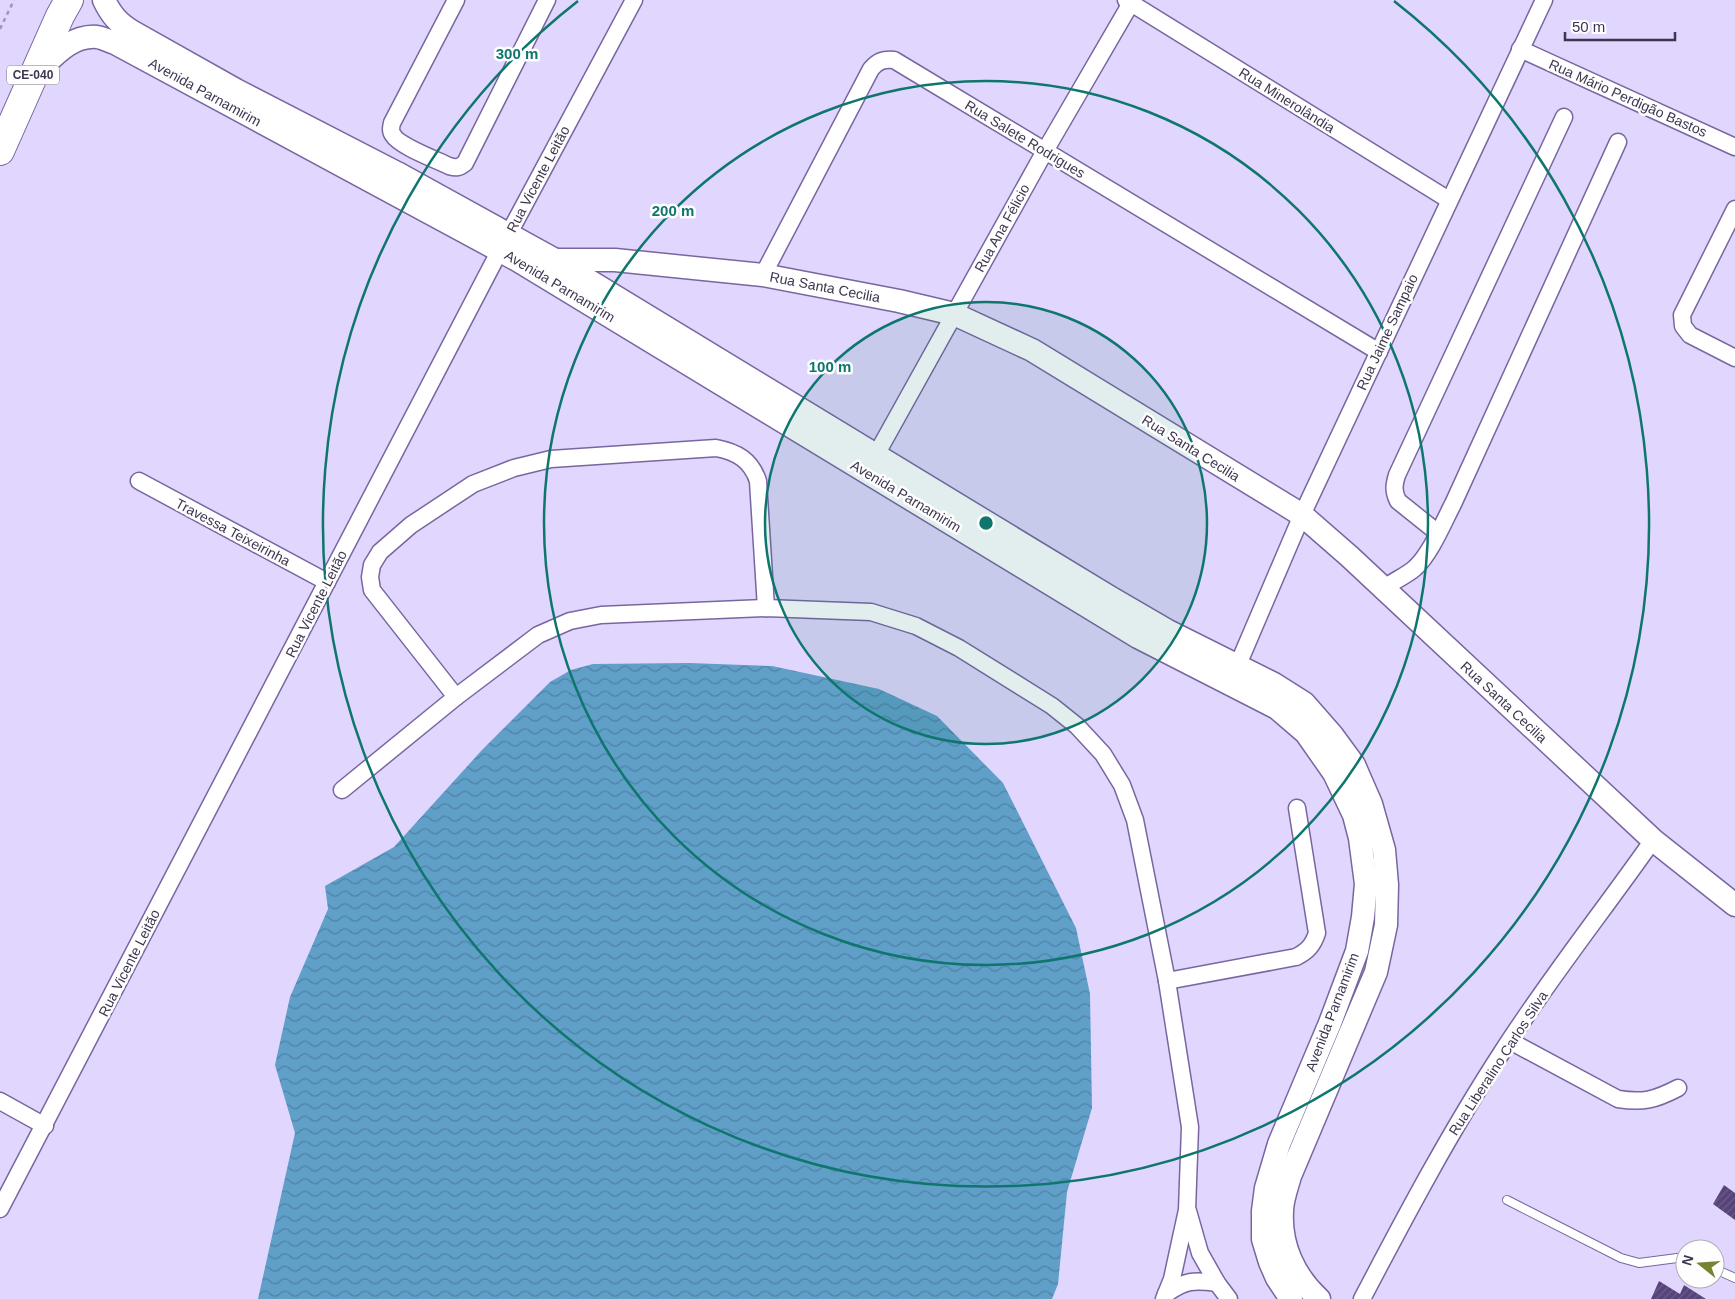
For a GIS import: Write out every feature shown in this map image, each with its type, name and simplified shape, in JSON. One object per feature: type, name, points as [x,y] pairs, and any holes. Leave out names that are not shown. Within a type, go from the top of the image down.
[{"type":"highway","name":"CE-040","points":[[0,151],[60,16],[69,0]]},
{"type":"street","name":"Avenida Parnamirim","points":[[104,0],[109,11],[119,24],[231,97],[509,248]]},
{"type":"street","points":[[456,0],[392,123],[391,129],[395,138],[411,148],[449,166],[460,167],[465,163],[547,0]]},
{"type":"street","name":"Rua Vicente Leitão","points":[[0,1209],[45,1126],[327,582],[509,248],[634,0]]},
{"type":"street","name":"Rua Jaime Sampaio","points":[[1237,667],[1302,515],[1448,200],[1544,0]]},
{"type":"street","name":"Rua Ana Félicio","points":[[876,455],[1128,2]]},
{"type":"street","name":"Rua Minerolândia","points":[[1128,2],[1448,200]]},
{"type":"street","name":"Avenida Parnamirim","points":[[32,78],[55,54],[72,42],[84,38],[98,37],[115,43],[397,173],[509,248],[1138,637],[1277,708],[1306,733],[1334,773],[1354,815],[1360,838],[1366,884],[1357,951],[1344,988],[1282,1210],[1283,1235],[1291,1263],[1306,1287],[1319,1299]]},
{"type":"street","name":"Rua Mário Perdigão Bastos","points":[[1520,49],[1735,147]]},
{"type":"street","name":"Rua Salete Rodrigues","points":[[764,276],[870,69],[877,62],[885,59],[894,60],[1379,352]]},
{"type":"street","points":[[1438,533],[1398,500],[1394,486],[1397,475],[1564,117]]},
{"type":"street","points":[[1383,589],[1414,569],[1422,561],[1438,533],[1618,142]]},
{"type":"street","points":[[397,173],[411,148]]},
{"type":"street","points":[[1735,210],[1682,315],[1682,326],[1690,335],[1735,358]]},
{"type":"street","name":"Rua Santa Cecilia","points":[[509,248],[555,260],[615,260],[764,276],[899,301],[954,314],[1032,350],[1302,515],[1653,840],[1735,905]]},
{"type":"street","name":"Avenida Parnamirim","points":[[555,260],[1111,598],[1237,667],[1274,684],[1304,703],[1332,735],[1354,765],[1371,804],[1384,850],[1387,885],[1386,925],[1376,972],[1319,1077],[1279,1144],[1271,1166],[1263,1211],[1263,1239],[1277,1278],[1291,1299]]},
{"type":"street","points":[[456,697],[372,590],[370,577],[372,564],[380,552],[411,525],[473,484],[514,468],[550,458],[716,448],[732,451],[745,460],[755,473],[758,481],[766,608]]},
{"type":"street","name":"Travessa Teixeirinha","points":[[139,481],[327,582]]},
{"type":"street","points":[[342,790],[456,697],[538,635],[570,621],[600,615],[766,608],[872,612],[916,626],[959,648],[1052,706],[1077,726],[1103,754],[1118,778],[1135,820],[1167,981],[1190,1127],[1187,1210],[1172,1279],[1165,1296]]},
{"type":"street","points":[[1167,981],[1296,957],[1306,952],[1313,944],[1317,933],[1297,808]]},
{"type":"street","name":"Rua Liberalino Carlos Silva","points":[[1362,1299],[1416,1194],[1466,1108],[1510,1041],[1653,840]]},
{"type":"street","points":[[1510,1041],[1618,1099],[1636,1102],[1657,1099],[1678,1088]]},
{"type":"street","points":[[0,1101],[45,1126]]},
{"type":"street","points":[[1187,1210],[1200,1253],[1217,1283],[1229,1299]]},
{"type":"street","points":[[1165,1296],[1178,1285],[1189,1281],[1217,1283]]},
{"type":"lane","points":[[1507,1200],[1621,1258],[1639,1263],[1675,1258]]},
{"type":"path","points":[[0,29],[14,0]]},
{"type":"water","points":[[689,663],[772,666],[879,689],[937,716],[1003,783],[1076,928],[1090,994],[1092,1108],[1067,1192],[1058,1284],[1052,1299],[258,1299],[295,1133],[275,1065],[290,997],[328,909],[325,886],[394,847],[482,750],[550,682],[571,670],[593,664]]},
{"type":"building","points":[[1724,1185],[1735,1193],[1735,1220],[1713,1204]]},
{"type":"building","points":[[1659,1281],[1680,1294],[1682,1289],[1690,1289],[1706,1299],[1651,1299]]}]
